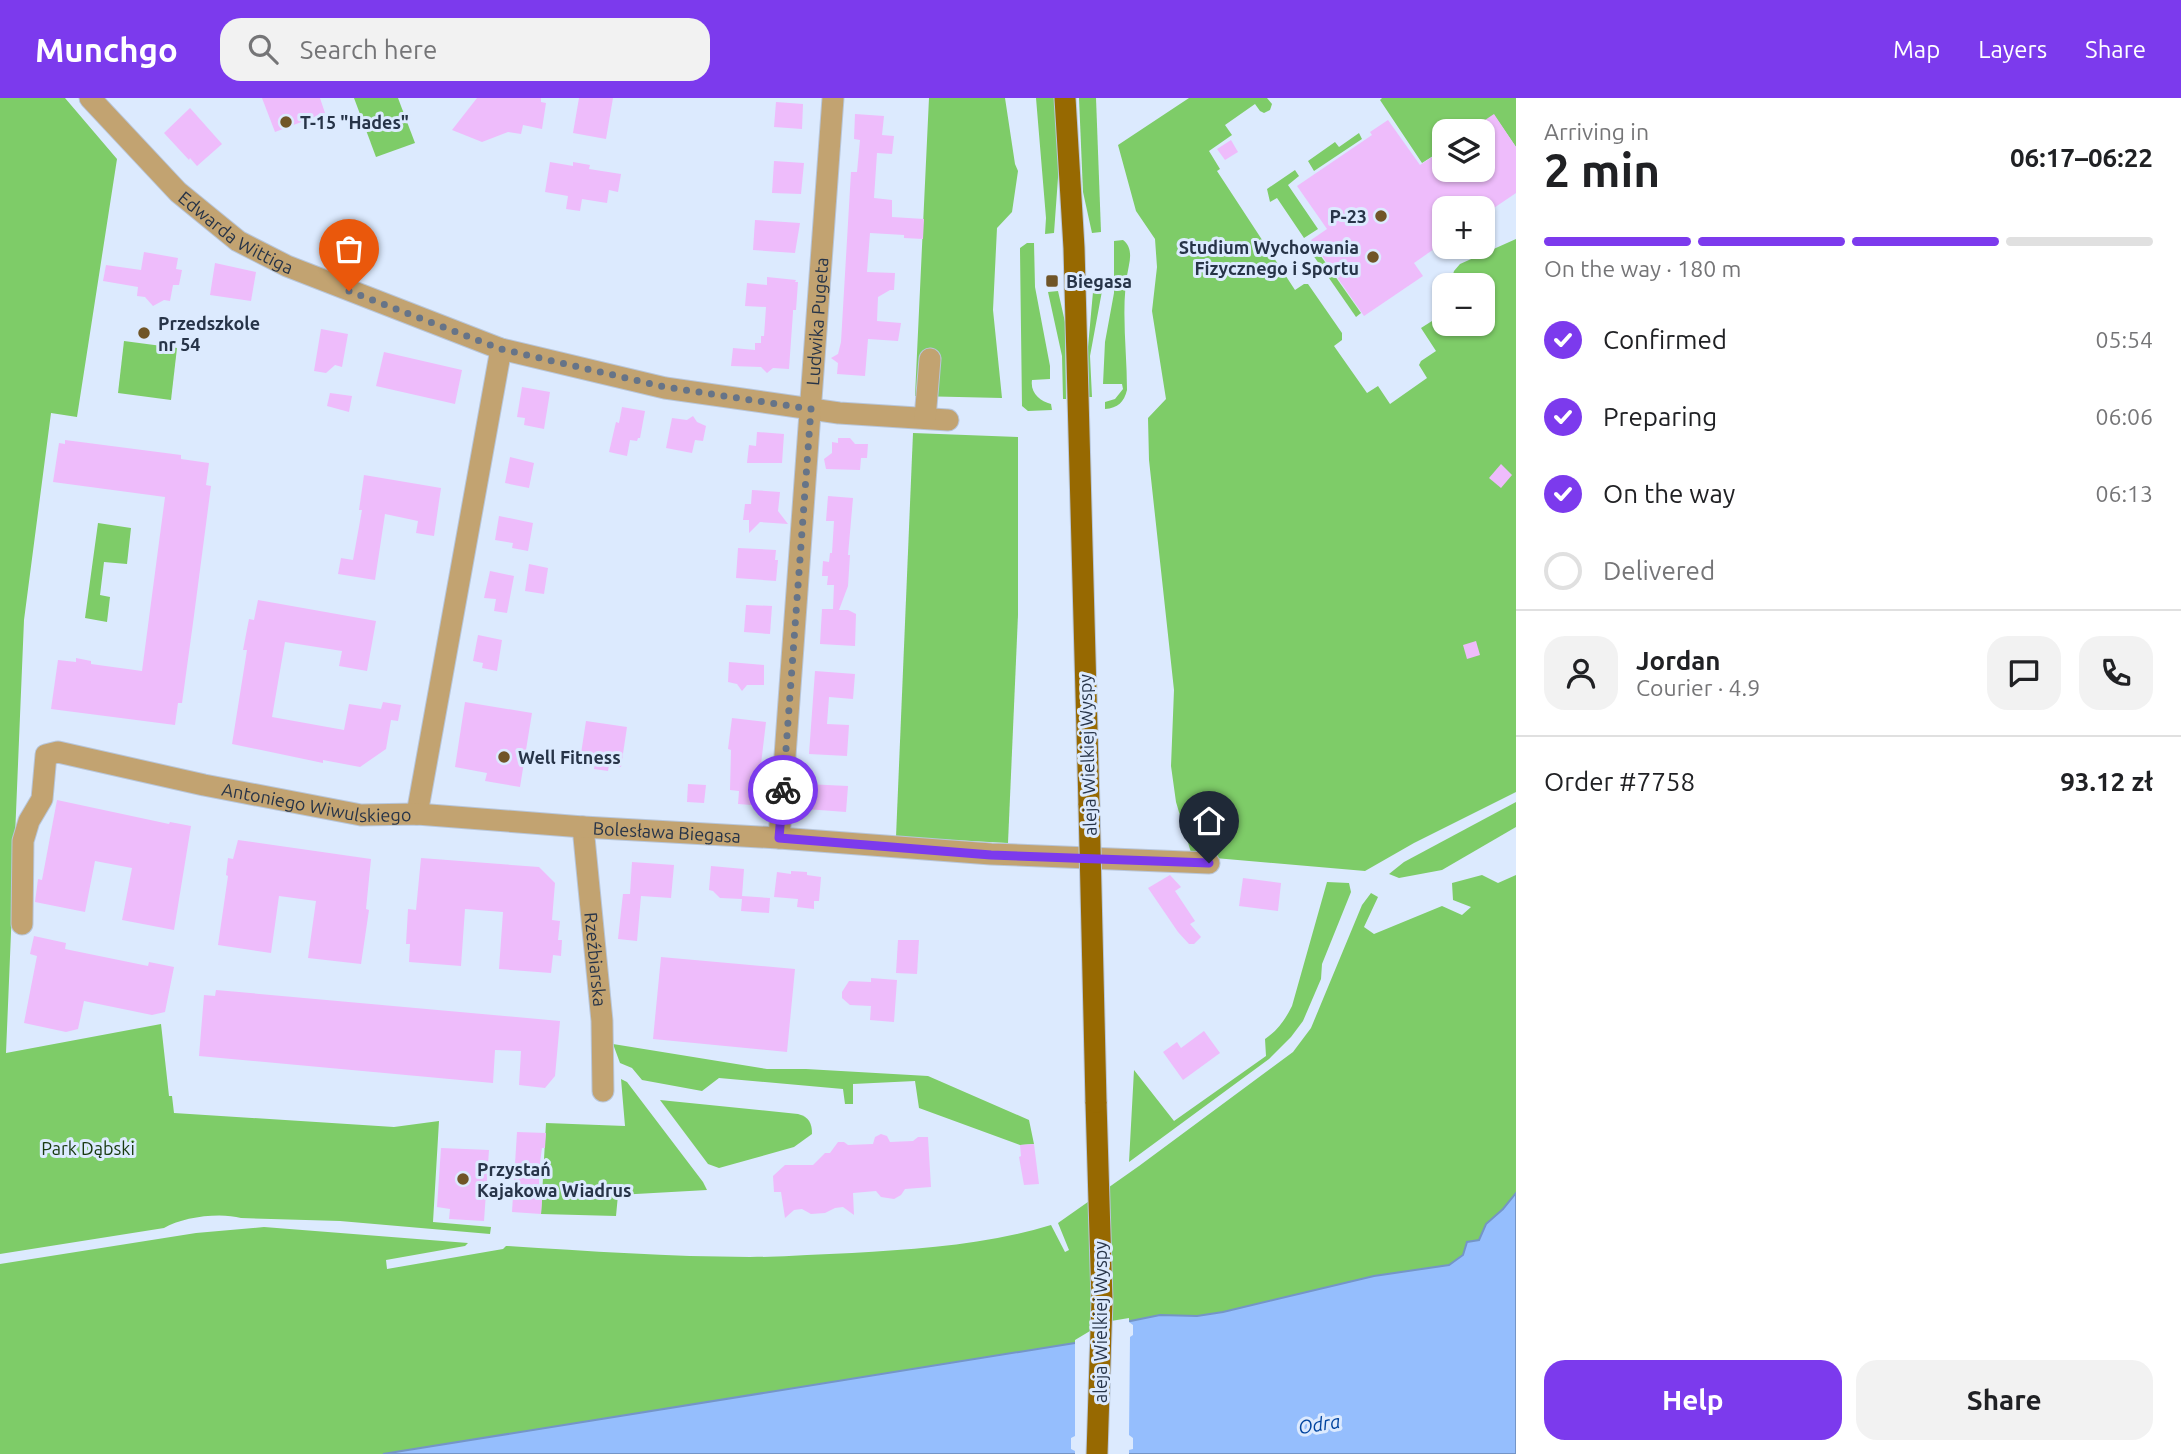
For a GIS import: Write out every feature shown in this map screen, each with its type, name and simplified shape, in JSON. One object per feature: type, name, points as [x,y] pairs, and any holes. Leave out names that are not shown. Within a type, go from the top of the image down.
[{"type":"main road","name":"aleja Wielkiej Wyspy","points":[[1065,98],[1074,258],[1102,1300],[1097,1454]]},
{"type":"street","name":"Edwarda Wittiga","points":[[90,98],[178,192],[238,241],[287,266],[501,349],[665,387],[839,413],[948,420]]},
{"type":"street","name":"Ludwika Pugeta","points":[[779,838],[833,98]]},
{"type":"street","name":"Antoniego Wiwulskiego","points":[[22,924],[23,841],[29,821],[42,799],[46,755],[58,752],[204,785],[361,815],[417,814],[501,349]]},
{"type":"street","points":[[925,418],[929,359]]},
{"type":"street","name":"Bolesława Biegasa","points":[[417,814],[991,855],[1209,863]]},
{"type":"street","name":"Rzeźbiarska","points":[[583,827],[602,1021],[603,1091]]},
{"type":"green space","name":"Park Dąbski","points":[[0,98],[65,98],[117,159],[77,417],[51,413],[24,620],[6,1053],[161,1024],[169,1096],[172,1096],[174,1113],[394,1127],[439,1121],[433,1222],[491,1227],[490,1234],[340,1221],[212,1216],[191,1218],[164,1228],[0,1254]]},
{"type":"green space","points":[[354,98],[398,98],[415,143],[376,157]]},
{"type":"green space","points":[[929,98],[1005,98],[1018,171],[1012,212],[997,228],[993,310],[1002,398],[915,396]]},
{"type":"green space","points":[[1036,98],[1055,98],[1059,164],[1054,233],[1045,234],[1046,218]]},
{"type":"green space","points":[[1079,98],[1096,98],[1101,232],[1092,233],[1083,192]]},
{"type":"green space","points":[[1189,98],[1267,98],[1272,104],[1270,110],[1264,113],[1255,104],[1225,125],[1232,135],[1209,151],[1220,169],[1217,171],[1295,290],[1308,284],[1342,333],[1342,340],[1334,346],[1367,393],[1378,386],[1390,404],[1427,378],[1419,365],[1436,351],[1421,328],[1432,321],[1432,336],[1495,336],[1495,273],[1453,273],[1460,264],[1471,259],[1495,259],[1495,248],[1516,239],[1516,792],[1365,871],[1192,856],[1176,802],[1171,766],[1174,690],[1149,460],[1148,418],[1166,399],[1152,311],[1157,267],[1155,239],[1136,211],[1118,145]]},
{"type":"green space","points":[[1516,98],[1516,147],[1494,115],[1488,119],[1432,119],[1432,157],[1422,163],[1380,100]]},
{"type":"green space","points":[[1359,133],[1362,139],[1314,171],[1308,161],[1335,142],[1339,147]]},
{"type":"green space","points":[[1295,170],[1299,176],[1288,185],[1318,229],[1304,238],[1277,198],[1270,202],[1267,189]]},
{"type":"green space","points":[[1123,240],[1128,245],[1130,254],[1124,311],[1127,390],[1120,404],[1105,409],[1105,402],[1115,399],[1123,389],[1122,384],[1103,384],[1105,342],[1114,293],[1114,241]]},
{"type":"green space","points":[[1311,242],[1361,313],[1356,317],[1306,245]]},
{"type":"green space","points":[[1027,243],[1034,243],[1035,287],[1050,366],[1050,379],[1032,380],[1032,385],[1037,396],[1051,404],[1052,410],[1028,411],[1022,406],[1020,248]]},
{"type":"green space","points":[[1058,291],[1065,322],[1066,399],[1063,399],[1062,356],[1048,292]]},
{"type":"green space","points":[[1102,291],[1090,356],[1092,397],[1088,397],[1087,358],[1093,292]]},
{"type":"green space","points":[[124,341],[177,348],[171,400],[118,393]]},
{"type":"green space","points":[[913,433],[1018,437],[1018,615],[1008,843],[896,837]]},
{"type":"green space","points":[[98,523],[131,528],[127,564],[104,562],[100,595],[110,597],[107,622],[85,618]]},
{"type":"green space","points":[[1516,802],[1516,827],[1442,870],[1399,878],[1389,874],[1404,862]]},
{"type":"green space","points":[[1482,875],[1498,883],[1516,875],[1516,1193],[1486,1224],[1479,1240],[1449,1265],[1374,1276],[1223,1312],[1197,1316],[1160,1315],[1107,1326],[1081,1342],[383,1454],[0,1454],[0,1264],[196,1233],[264,1227],[468,1243],[465,1246],[386,1260],[387,1269],[503,1249],[506,1246],[659,1255],[776,1257],[952,1245],[1027,1232],[1051,1225],[1065,1252],[1069,1250],[1058,1223],[1293,1052],[1311,1028],[1362,905],[1371,893],[1378,897],[1364,927],[1374,934],[1442,906],[1462,915],[1471,907],[1453,900],[1452,883]]},
{"type":"green space","points":[[1327,882],[1349,883],[1351,892],[1322,964],[1321,979],[1303,1021],[1269,1059],[1129,1162],[1134,1070],[1174,1121],[1266,1056],[1265,1039],[1281,1024],[1292,1006]]},
{"type":"green space","points":[[613,1044],[767,1069],[928,1076],[1029,1120],[1034,1144],[1020,1145],[919,1108],[915,1081],[853,1084],[853,1104],[845,1104],[843,1089],[719,1078],[702,1091],[642,1080],[632,1068],[620,1063]]},
{"type":"green space","points":[[621,1079],[627,1082],[707,1190],[618,1195],[616,1216],[541,1214],[546,1123],[625,1126]]},
{"type":"green space","points":[[660,1100],[798,1114],[809,1121],[812,1134],[794,1147],[719,1168],[708,1164]]},
{"type":"water","name":"Odra","points":[[1516,1193],[1516,1454],[383,1454],[1081,1342],[1106,1326],[1160,1315],[1197,1316],[1223,1312],[1374,1276],[1449,1265],[1463,1255],[1467,1242],[1479,1240],[1486,1224]]},
{"type":"pier","points":[[1129,1318],[1133,1325],[1133,1335],[1130,1337],[1129,1435],[1133,1438],[1133,1449],[1129,1450],[1129,1454],[1075,1454],[1071,1449],[1071,1438],[1075,1436],[1075,1340],[1105,1322]]},
{"type":"building","name":"T-15 \"Hades\"","points":[[262,98],[320,98],[325,113],[275,132]]},
{"type":"building","points":[[477,98],[541,98],[541,102],[546,103],[542,129],[523,125],[521,134],[508,132],[482,142],[452,130]]},
{"type":"building","points":[[579,98],[613,98],[606,139],[573,133]]},
{"type":"building","points":[[776,102],[803,104],[802,129],[774,127]]},
{"type":"building","points":[[190,108],[222,144],[197,166],[164,133]]},
{"type":"building","points":[[855,114],[884,116],[882,135],[894,136],[892,154],[877,153],[874,198],[892,200],[892,217],[924,219],[923,239],[870,233],[867,272],[895,273],[894,290],[878,297],[877,321],[901,323],[898,341],[868,339],[865,376],[837,374],[838,363],[831,358],[838,354],[841,342],[851,172],[857,172],[860,140],[854,139]]},
{"type":"building","name":"P-23","points":[[1494,114],[1516,147],[1516,193],[1495,207],[1495,196],[1432,196],[1432,250],[1414,263],[1423,276],[1364,316],[1311,240],[1327,229],[1297,186],[1372,135],[1370,132],[1388,120],[1420,165],[1432,157],[1432,182],[1495,182],[1495,119],[1486,119]]},
{"type":"building","points":[[1231,140],[1238,152],[1225,160],[1217,149]]},
{"type":"building","points":[[774,161],[804,163],[801,194],[772,193]]},
{"type":"building","points":[[550,162],[573,166],[573,162],[590,165],[589,169],[621,174],[618,192],[609,190],[607,203],[582,199],[580,211],[566,209],[568,196],[545,192]]},
{"type":"building","points":[[755,220],[800,223],[795,253],[753,250]]},
{"type":"building","points":[[144,252],[178,258],[176,269],[182,270],[179,285],[173,285],[170,301],[164,300],[153,306],[145,297],[137,296],[138,287],[103,281],[106,265],[141,270]]},
{"type":"building","points":[[215,263],[256,272],[251,301],[210,295]]},
{"type":"building","points":[[767,277],[798,282],[789,369],[773,368],[767,373],[761,367],[731,366],[733,348],[755,350],[755,343],[761,343],[761,336],[764,336],[766,307],[745,306],[747,283],[767,285]]},
{"type":"building","points":[[321,329],[348,334],[342,367],[335,365],[326,373],[314,371]]},
{"type":"building","points":[[384,352],[462,370],[455,404],[376,386]]},
{"type":"building","points":[[522,387],[550,392],[544,429],[524,425],[525,418],[517,417]]},
{"type":"building","points":[[330,393],[352,396],[349,412],[327,406]]},
{"type":"building","points":[[622,407],[645,411],[640,438],[637,441],[630,440],[627,456],[609,452]]},
{"type":"building","points":[[693,416],[697,422],[706,426],[703,441],[695,440],[692,453],[666,448],[672,418],[687,420]]},
{"type":"building","points":[[757,432],[784,434],[782,463],[747,463],[749,445],[756,446]]},
{"type":"building","points":[[838,438],[850,438],[855,444],[868,444],[867,458],[861,458],[860,470],[826,469],[824,459],[832,453],[832,442],[838,443]]},
{"type":"building","points":[[65,440],[181,455],[181,459],[209,463],[206,485],[211,486],[182,703],[178,703],[175,725],[51,709],[58,660],[76,662],[76,658],[91,661],[91,664],[142,671],[165,497],[53,482],[59,443],[65,444]]},
{"type":"building","points":[[510,457],[534,463],[529,488],[505,483]]},
{"type":"building","points":[[1501,464],[1512,475],[1501,488],[1489,478]]},
{"type":"building","points":[[364,475],[441,488],[434,536],[416,533],[418,521],[385,514],[375,580],[338,574],[341,558],[353,560],[362,510],[359,510]]},
{"type":"building","points":[[752,490],[780,492],[778,511],[788,524],[760,522],[749,533],[749,520],[743,520],[745,504],[751,504]]},
{"type":"building","points":[[828,496],[853,498],[848,586],[839,610],[856,614],[855,646],[820,644],[822,609],[833,609],[834,585],[827,585],[828,576],[822,576],[823,561],[829,562],[832,553],[834,521],[826,521]]},
{"type":"building","points":[[499,516],[533,523],[528,551],[512,548],[513,543],[495,540]]},
{"type":"building","points":[[738,548],[776,550],[776,581],[736,578]]},
{"type":"building","points":[[529,564],[548,568],[544,594],[525,591]]},
{"type":"building","points":[[490,571],[514,576],[507,613],[494,611],[496,599],[484,598]]},
{"type":"building","points":[[258,600],[376,621],[367,671],[339,666],[342,651],[285,642],[272,717],[344,730],[349,704],[381,709],[383,702],[401,705],[398,721],[391,720],[386,749],[360,767],[323,760],[323,763],[232,744],[247,650],[243,650],[249,619],[254,620]]},
{"type":"building","points":[[746,605],[772,606],[770,634],[744,632]]},
{"type":"building","points":[[478,635],[502,640],[497,671],[482,668],[483,663],[473,661]]},
{"type":"building","points":[[1476,641],[1480,655],[1467,659],[1463,645]]},
{"type":"building","points":[[729,662],[764,665],[764,685],[747,685],[742,691],[737,684],[728,682]]},
{"type":"building","points":[[815,671],[855,674],[853,699],[829,697],[827,724],[849,725],[847,756],[809,754]]},
{"type":"building","points":[[465,702],[532,713],[520,787],[485,781],[487,773],[455,767]]},
{"type":"building","points":[[732,718],[766,722],[759,781],[763,781],[762,792],[767,793],[765,806],[738,804],[739,791],[730,790],[731,750],[728,749]]},
{"type":"building","points":[[586,721],[627,727],[621,767],[609,765],[608,771],[594,769],[595,763],[580,760]]},
{"type":"building","points":[[688,784],[706,785],[704,803],[687,802]]},
{"type":"building","points":[[806,784],[848,786],[846,812],[806,809]]},
{"type":"building","points":[[57,800],[169,824],[191,826],[174,930],[122,920],[132,868],[95,861],[85,912],[35,902],[38,879],[42,880]]},
{"type":"building","points":[[238,840],[371,859],[366,909],[369,910],[361,964],[308,958],[316,901],[279,896],[271,953],[218,945],[228,858],[233,859]]},
{"type":"building","points":[[421,858],[539,867],[555,883],[552,920],[560,921],[558,940],[562,940],[561,956],[553,955],[551,973],[499,969],[503,912],[465,909],[461,966],[409,962],[410,944],[406,944],[408,909],[416,910]]},
{"type":"building","points":[[632,862],[674,865],[671,898],[641,896],[637,941],[618,939],[623,894],[630,894]]},
{"type":"building","points":[[711,866],[744,869],[742,896],[770,898],[769,913],[741,911],[742,899],[720,898],[709,890]]},
{"type":"building","points":[[791,871],[807,872],[807,875],[821,877],[819,901],[814,901],[814,909],[797,907],[798,899],[774,897],[777,872],[791,874]]},
{"type":"building","points":[[1170,875],[1181,887],[1175,891],[1195,921],[1190,924],[1201,937],[1194,944],[1189,944],[1178,932],[1148,888]]},
{"type":"building","points":[[1243,878],[1281,883],[1278,911],[1239,906]]},
{"type":"building","points":[[34,936],[66,943],[65,949],[148,966],[149,962],[174,967],[165,1012],[152,1015],[84,1001],[78,1029],[66,1032],[24,1023],[37,956],[30,954]]},
{"type":"building","points":[[898,940],[919,940],[917,974],[896,973]]},
{"type":"building","points":[[661,957],[795,969],[787,1052],[653,1039]]},
{"type":"building","points":[[871,978],[897,980],[894,1022],[870,1020],[871,1006],[850,1005],[842,998],[842,992],[849,981],[871,982]]},
{"type":"building","points":[[216,990],[560,1021],[555,1076],[545,1088],[519,1085],[521,1051],[495,1050],[493,1083],[199,1056],[204,995],[215,996]]},
{"type":"building","points":[[1204,1031],[1220,1053],[1183,1080],[1163,1052],[1177,1042],[1181,1048]]},
{"type":"building","points":[[517,1132],[546,1133],[539,1170],[539,1185],[543,1186],[541,1214],[512,1212]]},
{"type":"building","points":[[881,1134],[887,1136],[890,1142],[928,1137],[931,1187],[905,1189],[894,1199],[881,1197],[876,1191],[853,1193],[854,1215],[843,1207],[811,1214],[802,1209],[794,1210],[785,1218],[781,1192],[774,1192],[773,1176],[785,1165],[813,1165],[825,1153],[830,1153],[838,1142],[848,1145],[873,1144],[875,1137]]},
{"type":"building","points":[[1034,1144],[1039,1184],[1024,1185],[1019,1157],[1020,1145]]},
{"type":"building","name":"Przystań Kajakowa Wiadrus","points":[[441,1148],[489,1150],[484,1221],[449,1219],[450,1209],[437,1207]]},
{"type":"way so far","points":[[349,291],[501,349],[665,387],[811,409],[783,790]]},
{"type":"place","name":"T-15 \"Hades\"","points":[[286,122]]},
{"type":"place","name":"P-23","points":[[1381,216]]},
{"type":"place","name":"Studium Wychowania Fizycznego i Sportu","points":[[1373,257]]},
{"type":"place","name":"Biegasa","points":[[1052,281]]},
{"type":"place","name":"Przedszkole nr 54","points":[[144,333]]},
{"type":"place","name":"Well Fitness","points":[[504,757]]},
{"type":"place","name":"Przystań Kajakowa Wiadrus","points":[[463,1179]]},
{"type":"route","points":[[783,790],[779,838],[991,855],[1209,863]]}]
